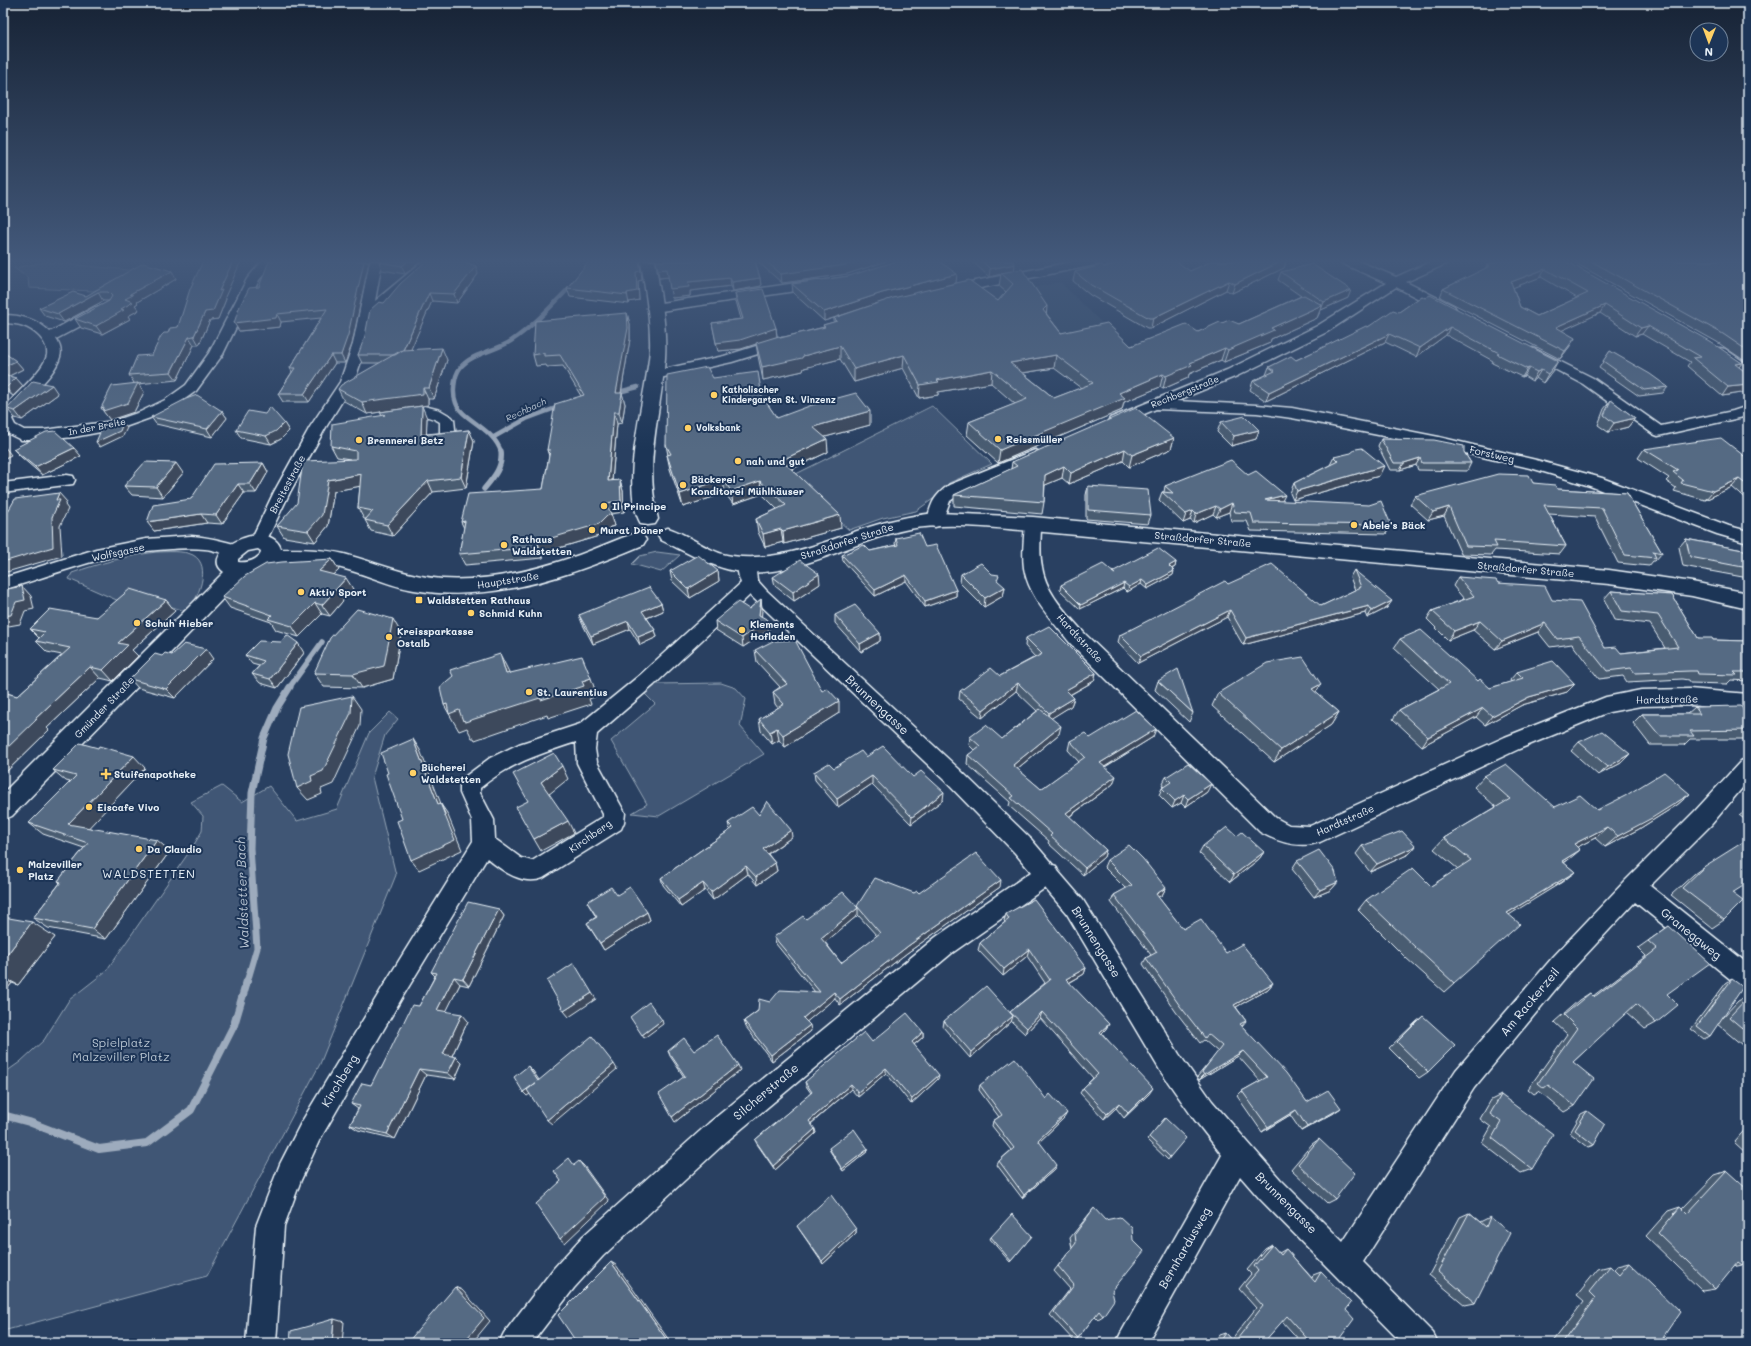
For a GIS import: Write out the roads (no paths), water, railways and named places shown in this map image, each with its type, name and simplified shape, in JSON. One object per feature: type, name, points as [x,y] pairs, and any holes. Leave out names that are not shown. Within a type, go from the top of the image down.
[{"type":"street","points":[[30,324],[39,328],[49,338],[75,324]]},
{"type":"street","name":"In der Breite","points":[[49,338],[54,347],[54,358],[39,378],[14,404],[5,419],[8,428],[21,435],[44,435],[117,425],[145,415],[170,403],[191,388],[216,354],[231,324]]},
{"type":"street","name":"Breitestraße","points":[[264,549],[282,492],[318,427],[347,382],[360,344],[365,324]]},
{"type":"street","points":[[648,519],[642,497],[642,465],[655,375],[657,341],[655,324]]},
{"type":"street","name":"Rechbergstraße","points":[[1101,427],[1232,373],[1330,324]]},
{"type":"street","points":[[655,375],[727,359],[794,338]]},
{"type":"street","points":[[1519,344],[1588,381],[1658,431],[1737,416],[1748,411]]},
{"type":"street","points":[[1711,346],[1748,371]]},
{"type":"street","name":"Forstweg","points":[[1156,405],[1257,409],[1292,414],[1439,442],[1536,465],[1596,482],[1723,530],[1748,537]]},
{"type":"street","points":[[386,417],[424,411],[435,412],[447,420],[448,438]]},
{"type":"street","points":[[318,427],[333,425]]},
{"type":"street","points":[[935,521],[938,508],[943,498],[955,489],[1050,448]]},
{"type":"street","points":[[3,488],[66,480]]},
{"type":"street","points":[[648,519],[659,520],[666,523],[669,529],[668,535],[655,543],[643,543],[633,537],[633,530],[638,523],[648,519]]},
{"type":"street","name":"Straßdorfer Straße","points":[[668,535],[716,558],[730,562],[748,574],[760,565],[787,560],[886,528],[910,522],[935,521],[1033,524],[1609,577],[1692,589],[1748,601]]},
{"type":"street","name":"Hardtstraße","points":[[1033,524],[1033,568],[1038,584],[1050,605],[1078,639],[1268,825],[1279,832],[1294,836],[1312,835],[1512,743],[1606,704],[1641,698],[1690,697],[1748,702]]},
{"type":"street","name":"Hauptstraße","points":[[264,549],[343,562],[415,583],[447,587],[495,583],[535,576],[582,563],[636,540]]},
{"type":"street","name":"Wolfsgasse","points":[[3,584],[96,555],[146,545],[191,542],[208,543],[235,550]]},
{"type":"street","points":[[246,544],[264,549],[260,565],[245,570],[238,570],[229,566],[228,558],[235,550],[246,544]]},
{"type":"street","name":"Gmünder Straße","points":[[3,809],[238,570]]},
{"type":"street","points":[[484,843],[483,820],[470,793],[470,784],[507,759],[551,741],[587,730],[646,680],[706,624],[748,574]]},
{"type":"street","name":"Brunnengasse","points":[[748,574],[851,682],[952,775],[1048,873],[1075,907],[1174,1069],[1203,1110],[1270,1189],[1346,1263],[1423,1343]]},
{"type":"street","name":"Kirchberg","points":[[261,1343],[270,1226],[290,1174],[310,1132],[395,988],[484,843],[514,867],[522,871],[535,871],[614,822],[614,812],[587,763],[585,749],[587,730]]},
{"type":"street","name":"Am Rackerzeil","points":[[1346,1263],[1465,1079],[1561,965],[1634,887],[1703,818],[1748,767]]},
{"type":"street","name":"Silcherstraße","points":[[514,1343],[564,1278],[593,1246],[718,1132],[944,945],[1048,873]]},
{"type":"street","name":"Graneggweg","points":[[1634,887],[1748,979]]},
{"type":"street","name":"Bernhardusweg","points":[[1131,1343],[1238,1153]]},
{"type":"waterway","points":[[501,452],[492,437],[459,409],[455,399],[455,380],[458,371],[465,363],[511,341],[533,324]]},
{"type":"waterway","name":"Rechbach","points":[[615,393],[638,387]]},
{"type":"waterway","name":"Rechbach","points":[[494,437],[526,419],[561,406]]},
{"type":"waterway","name":"Waldstetter Bach","points":[[484,489],[499,467],[501,462],[501,452]]},
{"type":"waterway","name":"Waldstetter Bach","points":[[289,688],[322,642]]},
{"type":"waterway","name":"Waldstetter Bach","points":[[247,982],[257,948],[250,848],[252,793],[264,738],[277,708],[290,687]]},
{"type":"waterway","name":"Waldstetter Bach","points":[[3,1115],[29,1122],[99,1149],[147,1143],[191,1110],[234,1025],[247,981]]},
{"type":"place","name":"Katholischer Kindergarten St. Vinzenz","points":[[714,395]]},
{"type":"place","name":"Volksbank","points":[[688,428]]},
{"type":"place","name":"Reissmüller","points":[[998,439]]},
{"type":"place","name":"Brennerei Betz","points":[[359,440]]},
{"type":"place","name":"nah und gut","points":[[738,461]]},
{"type":"place","name":"Bäckerei - Konditorei Mühlhäuser","points":[[683,485]]},
{"type":"place","name":"Il Principe","points":[[604,506]]},
{"type":"place","name":"Abele's Bäck","points":[[1354,525]]},
{"type":"place","name":"Murat Döner","points":[[592,530]]},
{"type":"place","name":"Rathaus Waldstetten","points":[[504,545]]},
{"type":"place","name":"Aktiv Sport","points":[[301,592]]},
{"type":"place","name":"Waldstetten Rathaus","points":[[419,600]]},
{"type":"place","name":"Schmid Kuhn","points":[[471,613]]},
{"type":"place","name":"Schuh Hieber","points":[[137,623]]},
{"type":"place","name":"Klements Hofladen","points":[[742,630]]},
{"type":"place","name":"Kreissparkasse Ostalb","points":[[389,637]]},
{"type":"place","name":"St. Laurentius","points":[[529,692]]},
{"type":"place","name":"Bücherei Waldstetten","points":[[413,773]]},
{"type":"place","name":"Stuifenapotheke","points":[[106,774]]},
{"type":"place","name":"Eiscafe Vivo","points":[[89,807]]},
{"type":"place","name":"Da Claudio","points":[[139,849]]},
{"type":"place","name":"Malzeviller Platz","points":[[20,870]]},
{"type":"district","name":"WALDSTETTEN","points":[[149,874]]},
{"type":"park label","name":"Spielplatz Malzeviller Platz","points":[[121,1050]]}]
